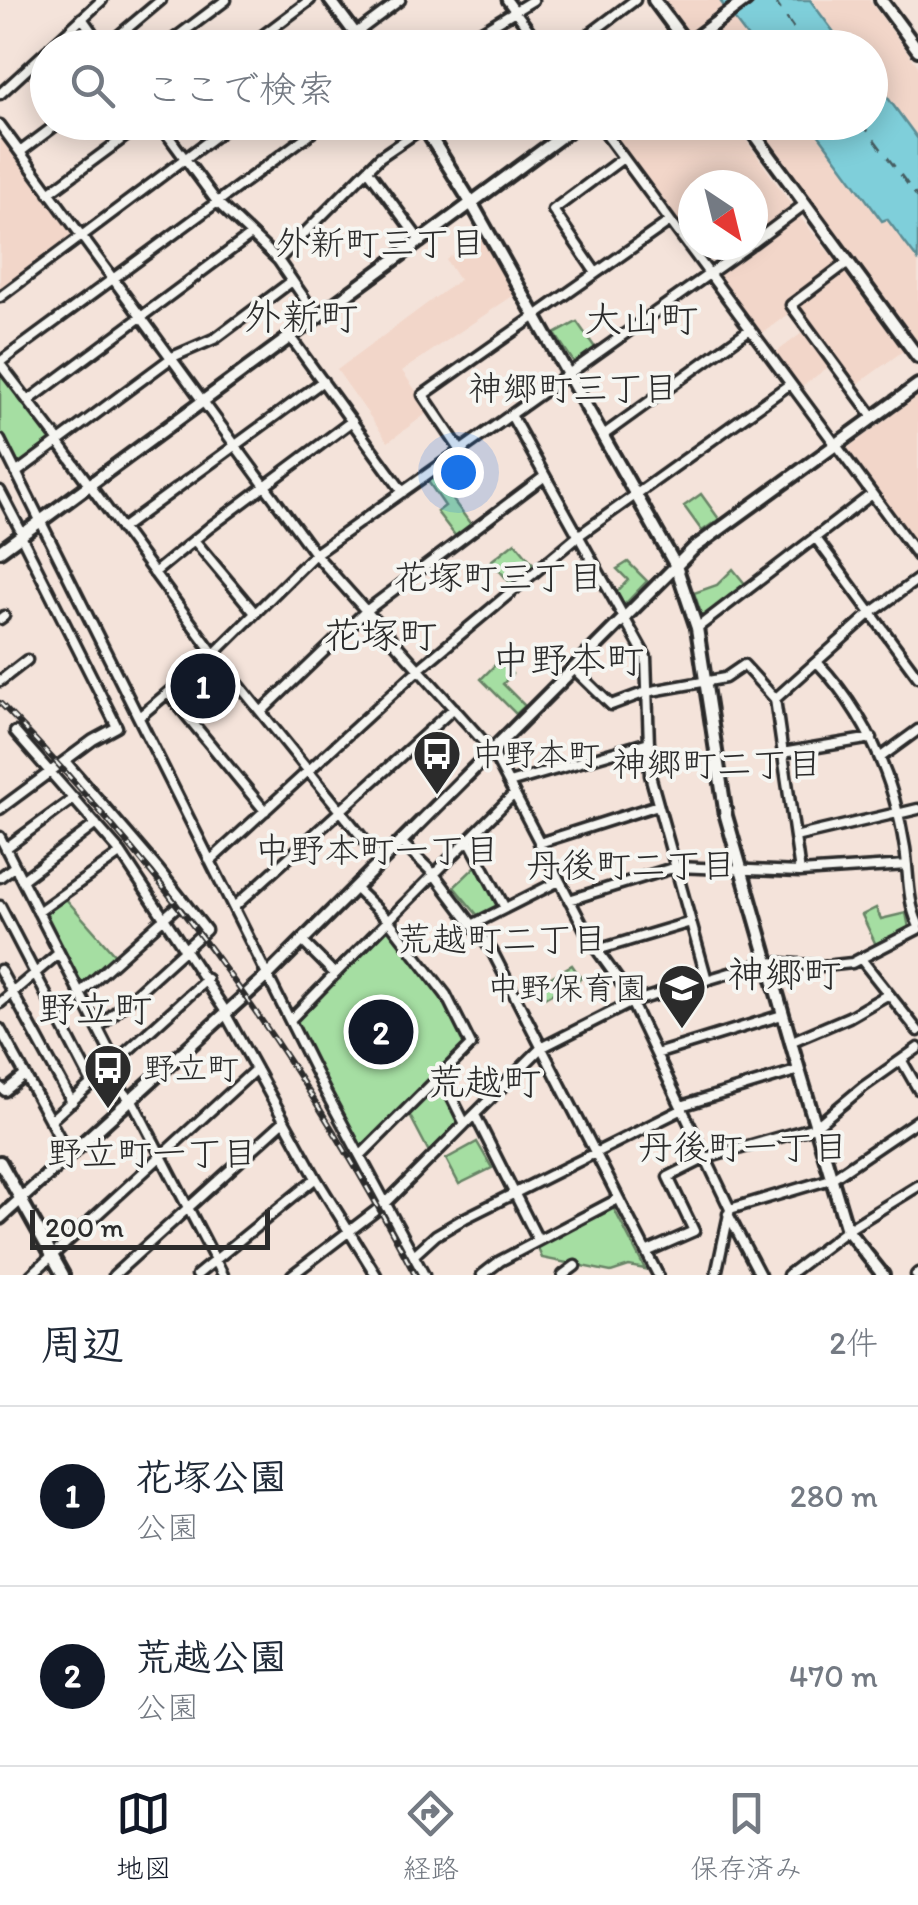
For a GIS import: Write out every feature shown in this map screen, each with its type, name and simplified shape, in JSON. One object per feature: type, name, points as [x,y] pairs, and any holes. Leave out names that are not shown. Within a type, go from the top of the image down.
[{"type":"street","points":[[69,30],[102,0]]},
{"type":"street","points":[[125,30],[161,0]]},
{"type":"street","points":[[186,30],[226,0]]},
{"type":"street","points":[[270,30],[310,0]]},
{"type":"street","points":[[330,0],[353,30]]},
{"type":"street","points":[[359,30],[400,0]]},
{"type":"street","points":[[506,0],[529,30]]},
{"type":"street","points":[[485,30],[533,0]]},
{"type":"street","points":[[594,30],[635,0]]},
{"type":"street","points":[[654,0],[675,30]]},
{"type":"street","points":[[707,30],[746,0]]},
{"type":"street","points":[[881,0],[918,50]]},
{"type":"street","points":[[82,18],[91,30]]},
{"type":"street","points":[[0,94],[30,66]]},
{"type":"street","points":[[0,126],[315,554],[492,751],[569,900],[632,1002],[760,1275]]},
{"type":"street","points":[[20,152],[36,140]]},
{"type":"street","points":[[49,193],[120,140]]},
{"type":"street","points":[[170,140],[216,202],[278,260],[318,318]]},
{"type":"street","points":[[0,296],[210,140]]},
{"type":"street","points":[[301,140],[0,363],[214,654],[382,862]]},
{"type":"street","points":[[278,260],[380,157],[404,140]]},
{"type":"street","points":[[433,140],[676,566],[697,628],[726,816],[798,1070],[847,1230],[884,1275]]},
{"type":"street","points":[[0,551],[557,140]]},
{"type":"street","points":[[610,140],[918,556]]},
{"type":"street","points":[[758,140],[918,357]]},
{"type":"street","points":[[596,272],[553,210],[624,158]]},
{"type":"street","points":[[368,170],[421,242]]},
{"type":"street","points":[[768,232],[805,204]]},
{"type":"street","points":[[461,451],[422,395],[670,220]]},
{"type":"street","points":[[28,401],[251,234]]},
{"type":"street","points":[[139,716],[214,654],[315,554],[730,260]]},
{"type":"street","points":[[848,262],[791,305],[874,418]]},
{"type":"street","points":[[16,473],[170,358],[216,338],[292,280]]},
{"type":"street","points":[[602,436],[750,329]]},
{"type":"street","points":[[291,338],[403,492]]},
{"type":"street","points":[[121,529],[322,381]]},
{"type":"street","points":[[210,861],[420,670],[578,536],[790,384]]},
{"type":"street","points":[[0,1218],[269,974],[694,548],[918,385]]},
{"type":"street","points":[[511,416],[646,657],[650,775],[707,980]]},
{"type":"street","points":[[154,573],[352,422]]},
{"type":"street","points":[[0,440],[325,1092],[424,1275]]},
{"type":"street","points":[[262,712],[366,610],[544,476]]},
{"type":"street","points":[[0,491],[117,727],[0,809]]},
{"type":"street","points":[[697,628],[872,494]]},
{"type":"street","points":[[815,537],[918,677]]},
{"type":"street","points":[[194,540],[255,613]]},
{"type":"street","points":[[775,699],[871,613],[918,578]]},
{"type":"street","points":[[0,680],[27,660]]},
{"type":"street","points":[[292,1275],[386,1204],[542,1048],[632,1002],[767,962],[825,966],[852,963],[918,927],[911,909],[897,814],[881,757],[836,683],[817,662]]},
{"type":"street","points":[[574,669],[611,705],[646,692],[725,678],[744,665],[775,699],[800,872]]},
{"type":"street","points":[[168,693],[265,810]]},
{"type":"street","points":[[234,907],[454,708]]},
{"type":"street","points":[[881,757],[918,730]]},
{"type":"street","points":[[15,732],[121,853],[166,916],[376,1275]]},
{"type":"street","points":[[782,752],[872,738]]},
{"type":"street","points":[[508,783],[648,742]]},
{"type":"street","points":[[65,761],[206,930],[98,1028]]},
{"type":"street","points":[[291,1019],[514,794]]},
{"type":"street","points":[[6,848],[74,798]]},
{"type":"street","points":[[539,843],[658,805]]},
{"type":"street","points":[[795,837],[918,809]]},
{"type":"street","points":[[22,880],[96,824]]},
{"type":"street","points":[[0,837],[115,1062]]},
{"type":"street","points":[[469,840],[504,908]]},
{"type":"street","points":[[401,842],[434,874],[493,952],[656,1271],[645,1275]]},
{"type":"street","points":[[38,912],[121,853]]},
{"type":"street","points":[[569,900],[676,867],[800,872],[918,864]]},
{"type":"street","points":[[0,877],[14,866]]},
{"type":"street","points":[[472,924],[559,880]]},
{"type":"street","points":[[356,888],[389,921],[446,995],[471,1045],[360,1156]]},
{"type":"street","points":[[80,993],[182,900]]},
{"type":"street","points":[[0,906],[92,1083]]},
{"type":"street","points":[[597,950],[691,922]]},
{"type":"street","points":[[302,942],[335,974]]},
{"type":"street","points":[[0,1003],[59,954]]},
{"type":"street","points":[[861,958],[918,1031]]},
{"type":"street","points":[[0,970],[72,1102]]},
{"type":"street","points":[[50,1121],[206,979]]},
{"type":"street","points":[[790,1042],[887,995]]},
{"type":"street","points":[[656,1054],[782,1015]]},
{"type":"street","points":[[0,1029],[69,1155]]},
{"type":"street","points":[[646,1252],[694,1230],[668,1177],[706,1158],[816,1127],[863,1086],[918,1048]]},
{"type":"street","points":[[902,1060],[918,1089]]},
{"type":"street","points":[[31,1275],[256,1070]]},
{"type":"street","points":[[414,1255],[444,1230],[682,1108],[798,1070]]},
{"type":"street","points":[[105,1072],[131,1099],[224,1275]]},
{"type":"street","points":[[0,1087],[6,1091],[25,1075]]},
{"type":"street","points":[[440,1076],[465,1124]]},
{"type":"street","points":[[474,1115],[538,1240]]},
{"type":"street","points":[[729,1212],[831,1178],[918,1120]]},
{"type":"street","points":[[114,1275],[284,1121]]},
{"type":"street","points":[[0,1162],[63,1275]]},
{"type":"street","points":[[197,1275],[316,1178]]},
{"type":"street","points":[[788,1275],[847,1230],[918,1186]]},
{"type":"street","points":[[482,1275],[500,1261],[618,1199]]},
{"type":"street","points":[[716,1275],[729,1212]]},
{"type":"street","points":[[563,1275],[575,1266]]},
{"type":"shaded area","points":[[665,0],[723,0],[725,8],[694,30],[687,30]]},
{"type":"shaded area","points":[[810,0],[869,0],[918,66],[918,139],[888,98],[888,30],[832,30]]},
{"type":"shaded area","points":[[733,18],[742,30],[717,30]]},
{"type":"shaded area","points":[[0,135],[71,236],[0,288]]},
{"type":"shaded area","points":[[616,140],[746,140],[767,170],[678,170],[678,224]]},
{"type":"shaded area","points":[[768,140],[823,140],[882,220],[887,218],[918,260],[918,342]]},
{"type":"shaded area","points":[[768,171],[793,207],[768,225]]},
{"type":"shaded area","points":[[799,216],[837,262],[786,303],[792,311],[760,335],[718,279],[739,260],[768,260],[768,239]]},
{"type":"shaded area","points":[[479,235],[514,295],[402,371],[430,411],[388,442],[337,370],[459,280],[446,260]]},
{"type":"shaded area","points":[[842,270],[903,351],[855,386],[795,305]]},
{"type":"shaded area","points":[[806,330],[831,365],[800,388],[774,354]]},
{"type":"shaded area","points":[[918,396],[918,548],[846,449]]},
{"type":"green space","points":[[577,322],[596,349],[575,364],[555,334]]},
{"type":"green space","points":[[0,371],[53,440],[20,465],[14,464],[0,436]]},
{"type":"green space","points":[[456,460],[474,485],[453,500],[472,526],[457,538],[437,512],[445,506],[427,480]]},
{"type":"green space","points":[[701,494],[719,519],[702,531],[684,506]]},
{"type":"green space","points":[[515,542],[535,566],[512,585],[491,561]]},
{"type":"green space","points":[[628,562],[647,581],[624,605],[615,594],[628,580],[617,569]]},
{"type":"green space","points":[[733,569],[746,585],[702,616],[694,593],[717,585]]},
{"type":"green space","points":[[499,661],[512,674],[503,684],[525,706],[516,714],[481,679]]},
{"type":"green space","points":[[216,663],[230,680],[189,713],[176,692]]},
{"type":"green space","points":[[478,864],[499,904],[498,909],[480,918],[454,887]]},
{"type":"green space","points":[[65,898],[116,956],[83,985],[45,917],[44,912]]},
{"type":"green space","points":[[876,908],[881,919],[906,913],[909,928],[876,945],[862,915]]},
{"type":"green space","points":[[386,926],[443,997],[467,1043],[361,1150],[295,1021]]},
{"type":"green space","points":[[572,965],[581,978],[569,990],[546,997],[539,984]]},
{"type":"green space","points":[[437,1083],[443,1085],[460,1120],[429,1152],[408,1112]]},
{"type":"green space","points":[[477,1142],[492,1168],[459,1184],[446,1159]]},
{"type":"green space","points":[[610,1208],[645,1269],[629,1266],[611,1272],[542,1258],[537,1246]]},
{"type":"water","points":[[810,0],[832,30],[742,30],[721,2]]},
{"type":"water","points":[[888,98],[918,139],[918,260],[887,219],[882,221],[822,140],[888,140]]},
{"type":"ferry route","points":[[774,0],[795,30]]},
{"type":"ferry route","points":[[874,140],[918,198]]},
{"type":"railway","points":[[0,703],[119,834],[228,974],[327,1121],[415,1275]]},
{"type":"place","name":"花塚公園","points":[[203,686]]},
{"type":"place","name":"中野本町","points":[[437,796]]},
{"type":"place","name":"中野保育園","points":[[682,1030]]},
{"type":"place","name":"荒越公園","points":[[381,1032]]},
{"type":"place","name":"野立町","points":[[108,1110]]},
{"type":"district","name":"外新町三丁目","points":[[380,243]]},
{"type":"district","name":"外新町","points":[[301,317]]},
{"type":"district","name":"大山町","points":[[641,319]]},
{"type":"district","name":"神郷町三丁目","points":[[573,388]]},
{"type":"district","name":"花塚町三丁目","points":[[498,577]]},
{"type":"district","name":"花塚町","points":[[380,635]]},
{"type":"district","name":"中野本町","points":[[568,660]]},
{"type":"district","name":"神郷町二丁目","points":[[717,764]]},
{"type":"district","name":"中野本町一丁目","points":[[377,850]]},
{"type":"district","name":"丹後町二丁目","points":[[631,865]]},
{"type":"district","name":"荒越町二丁目","points":[[502,939]]},
{"type":"district","name":"神郷町","points":[[784,974]]},
{"type":"district","name":"野立町","points":[[95,1009]]},
{"type":"district","name":"荒越町","points":[[484,1082]]},
{"type":"district","name":"丹後町一丁目","points":[[743,1147]]},
{"type":"district","name":"野立町一丁目","points":[[152,1153]]}]
